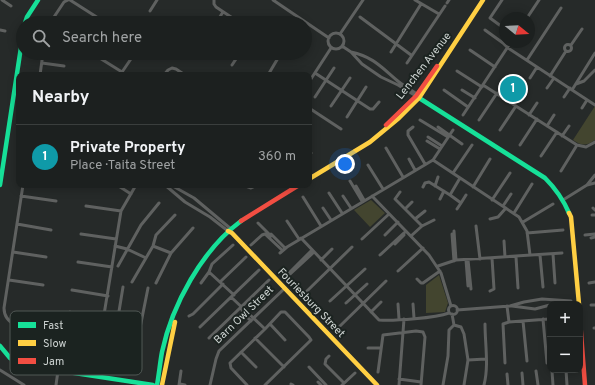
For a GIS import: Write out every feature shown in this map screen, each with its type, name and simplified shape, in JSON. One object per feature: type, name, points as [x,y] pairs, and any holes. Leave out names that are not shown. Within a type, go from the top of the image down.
[{"type":"street","points":[[2,0],[11,6]]},
{"type":"street","points":[[28,16],[38,0]]},
{"type":"street","points":[[55,16],[64,2],[69,0],[95,16]]},
{"type":"street","points":[[150,11],[157,0]]},
{"type":"street","points":[[214,0],[214,5],[229,16]]},
{"type":"street","points":[[273,0],[295,16]]},
{"type":"street","points":[[340,34],[363,0]]},
{"type":"street","points":[[415,0],[439,14]]},
{"type":"street","name":"Lenchen Avenue","points":[[312,177],[366,144],[387,129],[418,96],[483,0]]},
{"type":"street","points":[[499,25],[490,18],[502,0]]},
{"type":"street","points":[[531,12],[539,0]]},
{"type":"street","points":[[407,63],[447,3]]},
{"type":"street","points":[[391,52],[421,4]]},
{"type":"street","points":[[527,60],[561,8]]},
{"type":"street","points":[[220,16],[223,12]]},
{"type":"street","points":[[360,18],[411,55]]},
{"type":"street","points":[[312,28],[329,38]]},
{"type":"street","points":[[550,76],[566,51],[565,46],[567,44],[571,45],[582,29]]},
{"type":"street","points":[[0,30],[5,31]]},
{"type":"street","points":[[485,30],[499,40]]},
{"type":"street","points":[[331,48],[328,42],[329,38],[332,34],[340,34]]},
{"type":"street","points":[[331,48],[336,49],[342,46],[344,41],[340,34]]},
{"type":"street","points":[[342,46],[351,52],[359,62],[375,73],[418,96]]},
{"type":"street","points":[[312,78],[331,48]]},
{"type":"street","points":[[463,115],[508,48],[595,105]]},
{"type":"street","points":[[470,50],[495,67]]},
{"type":"street","points":[[351,52],[363,54],[386,69],[399,82],[441,113],[468,128],[549,181],[563,200],[572,223],[578,301]]},
{"type":"street","points":[[564,97],[576,84],[595,53]]},
{"type":"street","points":[[366,67],[370,59]]},
{"type":"street","points":[[17,72],[19,60]]},
{"type":"street","points":[[40,72],[42,60]]},
{"type":"street","points":[[102,60],[118,72]]},
{"type":"street","points":[[122,72],[130,60]]},
{"type":"street","points":[[232,65],[235,60]]},
{"type":"street","points":[[270,72],[277,60]]},
{"type":"street","points":[[42,63],[64,66]]},
{"type":"street","points":[[375,73],[380,66]]},
{"type":"street","points":[[530,78],[537,67]]},
{"type":"street","points":[[166,72],[173,68],[180,72]]},
{"type":"street","points":[[315,97],[334,68]]},
{"type":"street","points":[[576,84],[584,81],[595,70]]},
{"type":"street","points":[[457,71],[497,93],[577,145],[586,147],[594,143],[595,148]]},
{"type":"street","points":[[315,73],[372,109],[379,102]]},
{"type":"street","points":[[331,106],[350,78]]},
{"type":"street","points":[[547,88],[554,78]]},
{"type":"street","points":[[0,185],[16,80]]},
{"type":"street","points":[[347,117],[366,87]]},
{"type":"street","points":[[444,90],[468,107]]},
{"type":"street","points":[[462,90],[475,98]]},
{"type":"street","points":[[479,120],[497,93]]},
{"type":"street","points":[[500,130],[518,95]]},
{"type":"street","points":[[582,108],[588,100]]},
{"type":"street","points":[[529,115],[537,103]]},
{"type":"street","points":[[312,110],[341,129]]},
{"type":"street","points":[[547,126],[554,115]]},
{"type":"street","points":[[520,145],[537,119]]},
{"type":"street","points":[[420,120],[462,144]]},
{"type":"street","points":[[562,136],[569,126]]},
{"type":"street","points":[[413,127],[408,134],[424,164]]},
{"type":"street","points":[[438,127],[449,136]]},
{"type":"street","points":[[283,250],[363,200],[433,160],[452,130]]},
{"type":"street","points":[[541,156],[557,132]]},
{"type":"street","points":[[427,139],[441,148]]},
{"type":"street","points":[[411,143],[424,164]]},
{"type":"street","points":[[453,173],[472,145]]},
{"type":"street","points":[[561,170],[577,145]]},
{"type":"street","points":[[388,149],[404,176]]},
{"type":"street","points":[[409,159],[415,170]]},
{"type":"street","points":[[473,187],[490,159]]},
{"type":"street","points":[[433,160],[514,213],[523,222],[527,233],[530,256]]},
{"type":"street","points":[[368,165],[383,189]]},
{"type":"street","points":[[492,200],[510,173]]},
{"type":"street","points":[[588,185],[595,175]]},
{"type":"street","points":[[435,186],[438,177]]},
{"type":"street","points":[[450,195],[460,178]]},
{"type":"street","points":[[350,181],[363,200]]},
{"type":"street","points":[[423,187],[427,182],[461,203]]},
{"type":"street","points":[[563,200],[588,185],[595,183]]},
{"type":"street","points":[[514,213],[532,184]]},
{"type":"street","points":[[356,186],[363,200]]},
{"type":"street","points":[[10,321],[5,314],[4,308],[22,188]]},
{"type":"street","points":[[121,188],[130,194]]},
{"type":"street","points":[[105,311],[121,211],[134,188]]},
{"type":"street","points":[[169,188],[189,204],[230,231]]},
{"type":"street","points":[[176,188],[194,198],[230,231]]},
{"type":"street","points":[[157,385],[162,351],[169,327],[186,289],[198,268],[230,231],[248,217],[294,188]]},
{"type":"street","points":[[400,192],[395,199],[422,226]]},
{"type":"street","points":[[440,199],[444,192]]},
{"type":"street","points":[[329,194],[342,213]]},
{"type":"street","points":[[490,219],[498,217],[511,194]]},
{"type":"street","points":[[457,209],[466,195]]},
{"type":"street","points":[[21,196],[56,202]]},
{"type":"street","points":[[343,196],[351,208]]},
{"type":"street","points":[[372,196],[423,248],[438,266],[451,306],[449,309],[454,325]]},
{"type":"street","points":[[303,197],[320,226]]},
{"type":"street","points":[[189,204],[194,198]]},
{"type":"street","points":[[405,209],[412,202]]},
{"type":"street","points":[[118,266],[145,218],[159,203]]},
{"type":"street","points":[[523,222],[553,204]]},
{"type":"street","points":[[86,206],[121,211]]},
{"type":"street","points":[[323,208],[331,220]]},
{"type":"street","points":[[415,219],[425,211]]},
{"type":"street","points":[[362,239],[389,214]]},
{"type":"street","points":[[132,282],[153,246],[156,236],[175,215]]},
{"type":"street","points":[[411,236],[422,226],[434,220]]},
{"type":"street","points":[[287,221],[300,239],[379,320],[451,314],[456,313],[457,310],[509,306],[542,299],[571,301]]},
{"type":"street","points":[[385,235],[398,222]]},
{"type":"street","points":[[258,223],[283,250]]},
{"type":"street","points":[[17,224],[52,230]]},
{"type":"street","points":[[476,226],[480,259]]},
{"type":"street","points":[[156,283],[171,253],[193,228]]},
{"type":"street","points":[[266,228],[283,250]]},
{"type":"street","points":[[527,233],[563,230]]},
{"type":"street","name":"Fouriesburg Street","points":[[230,231],[378,385]]},
{"type":"street","points":[[395,244],[406,231]]},
{"type":"street","points":[[380,255],[406,231]]},
{"type":"street","points":[[453,232],[455,261]]},
{"type":"street","points":[[81,234],[116,239]]},
{"type":"street","points":[[251,245],[265,234],[283,250]]},
{"type":"street","points":[[585,235],[594,236]]},
{"type":"street","points":[[504,241],[505,257]]},
{"type":"street","points":[[201,282],[210,272],[210,266],[233,245]]},
{"type":"street","points":[[115,246],[127,249],[146,258]]},
{"type":"street","points":[[153,246],[171,253]]},
{"type":"street","points":[[306,292],[352,247]]},
{"type":"street","points":[[398,271],[423,248]]},
{"type":"street","points":[[321,260],[332,249]]},
{"type":"street","points":[[13,252],[46,257]]},
{"type":"street","points":[[305,263],[314,252]]},
{"type":"street","points":[[288,275],[314,252]]},
{"type":"street","points":[[438,266],[455,261],[562,253]]},
{"type":"street","points":[[553,254],[555,283]]},
{"type":"street","points":[[540,255],[543,287]]},
{"type":"street","points":[[516,256],[518,288]]},
{"type":"street","points":[[189,316],[246,257]]},
{"type":"street","points":[[490,291],[494,289],[492,258]]},
{"type":"street","points":[[467,260],[469,288]]},
{"type":"street","points":[[78,262],[112,267]]},
{"type":"street","points":[[330,301],[365,269]]},
{"type":"street","points":[[200,327],[259,270]]},
{"type":"street","points":[[417,279],[423,283],[440,270]]},
{"type":"street","points":[[210,272],[252,319],[265,329]]},
{"type":"street","points":[[9,280],[43,285]]},
{"type":"street","points":[[209,338],[269,280]]},
{"type":"street","points":[[340,326],[386,281]]},
{"type":"street","points":[[589,283],[595,282]]},
{"type":"street","points":[[346,303],[367,284]]},
{"type":"street","points":[[119,311],[123,287]]},
{"type":"street","points":[[142,319],[148,288]]},
{"type":"street","name":"Barn Owl Street","points":[[210,385],[218,352],[285,288]]},
{"type":"street","points":[[72,290],[108,296]]},
{"type":"street","points":[[542,299],[542,307]]},
{"type":"street","points":[[371,312],[381,302]]},
{"type":"street","points":[[398,304],[399,319]]},
{"type":"street","points":[[413,304],[414,318]]},
{"type":"street","points":[[162,385],[169,343],[179,306]]},
{"type":"street","points":[[451,306],[456,307],[457,310]]},
{"type":"street","points":[[509,306],[526,309],[547,306]]},
{"type":"street","points":[[509,306],[509,322]]},
{"type":"street","points":[[247,385],[230,365],[231,361],[281,312],[285,312],[310,339],[308,344],[265,385]]},
{"type":"street","points":[[399,385],[404,319]]},
{"type":"street","points":[[543,319],[547,363]]},
{"type":"street","points":[[505,363],[502,325],[509,322],[547,319]]},
{"type":"street","points":[[523,321],[527,361]]},
{"type":"street","points":[[270,324],[285,340]]},
{"type":"street","points":[[484,324],[487,371],[484,385]]},
{"type":"street","points":[[454,325],[461,327],[464,331],[468,360],[464,385]]},
{"type":"street","points":[[443,385],[448,356],[448,333],[449,329],[454,325]]},
{"type":"street","points":[[378,372],[381,339],[384,335],[416,331],[422,332],[425,340],[421,384],[399,379]]},
{"type":"street","points":[[581,337],[585,385]]},
{"type":"street","points":[[255,338],[284,367]]},
{"type":"street","points":[[0,346],[10,358]]},
{"type":"street","points":[[368,348],[381,348]]},
{"type":"street","points":[[241,352],[256,367]]},
{"type":"street","points":[[329,356],[325,360],[326,364],[343,384],[355,373]]},
{"type":"street","points":[[468,360],[486,359]]},
{"type":"street","points":[[309,367],[326,385]]},
{"type":"street","points":[[0,370],[24,385]]},
{"type":"street","points":[[181,371],[179,384],[186,385]]},
{"type":"street","points":[[536,371],[538,385]]},
{"type":"street","points":[[522,372],[523,385]]},
{"type":"street","points":[[552,373],[553,385]]},
{"type":"street","points":[[566,373],[567,385]]},
{"type":"street","points":[[507,374],[508,385]]},
{"type":"street","points":[[56,385],[57,375]]},
{"type":"street","points":[[85,375],[153,385]]},
{"type":"green space","points":[[595,106],[595,140],[584,144],[573,140]]},
{"type":"green space","points":[[371,200],[385,213],[370,227],[354,210]]},
{"type":"green space","points":[[439,275],[448,303],[445,312],[426,313],[426,285]]},
{"type":"traffic: fast","points":[[28,16],[38,0]]},
{"type":"traffic: fast","points":[[17,72],[19,60]]},
{"type":"traffic: fast","points":[[0,185],[16,80]]},
{"type":"traffic: fast","points":[[416,96],[545,178],[559,194],[569,213]]},
{"type":"traffic: fast","points":[[157,385],[162,352],[173,316],[181,298],[191,280],[214,247],[241,221]]},
{"type":"traffic: fast","points":[[0,346],[10,358]]},
{"type":"traffic: fast","points":[[88,375],[153,385]]},
{"type":"traffic: slow","points":[[312,177],[370,142],[399,118],[419,98],[483,0]]},
{"type":"traffic: slow","points":[[569,213],[571,217],[579,301]]},
{"type":"traffic: slow","points":[[228,231],[232,233],[377,385]]},
{"type":"traffic: slow","points":[[162,385],[175,322]]},
{"type":"traffic: jam","points":[[386,125],[416,96],[437,66]]},
{"type":"traffic: jam","points":[[241,221],[294,188]]},
{"type":"traffic: jam","points":[[581,337],[585,385]]},
{"type":"place","name":"Private Property","points":[[513,89]]}]
